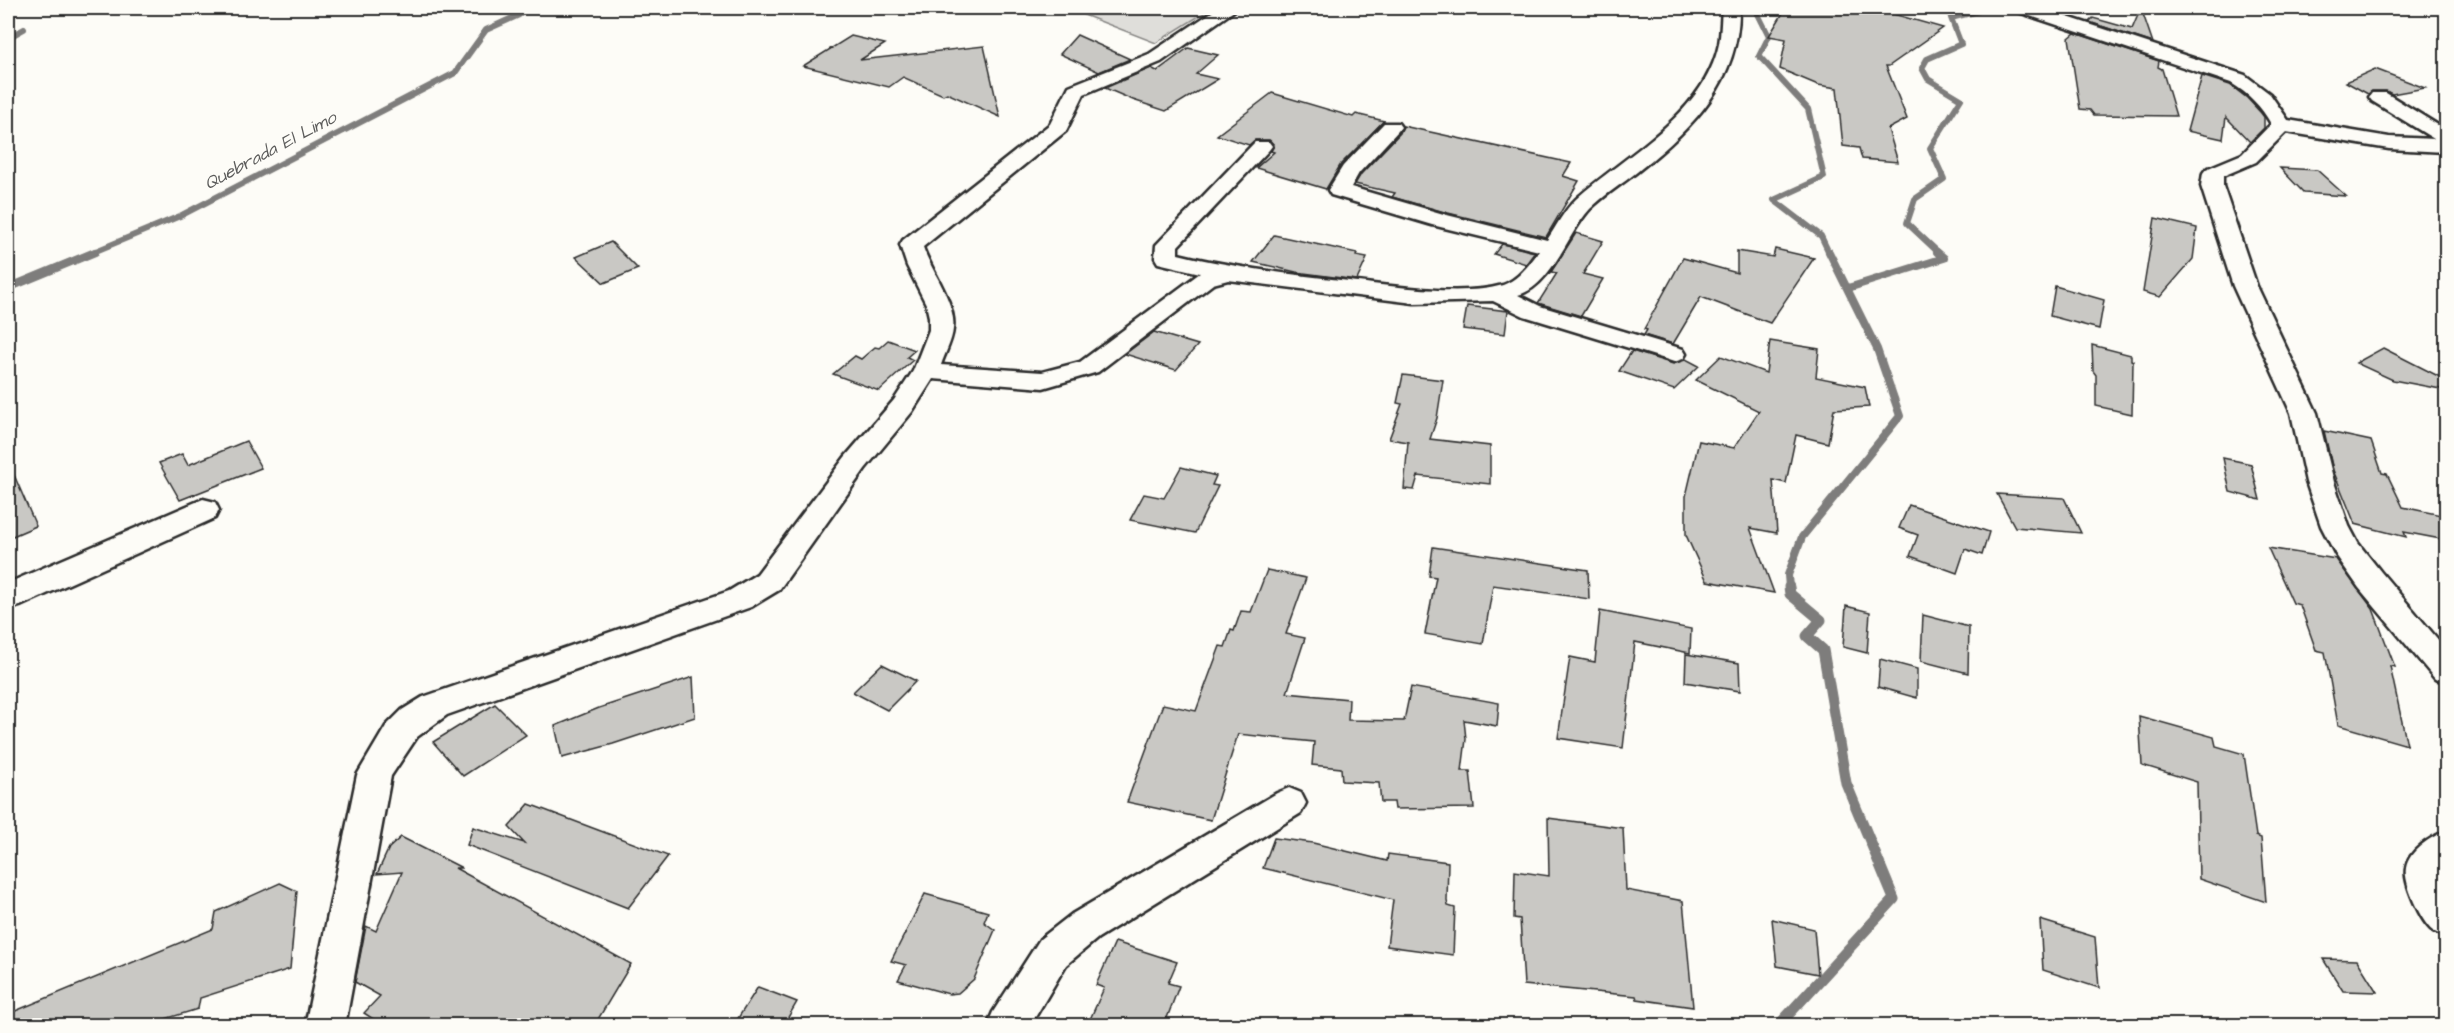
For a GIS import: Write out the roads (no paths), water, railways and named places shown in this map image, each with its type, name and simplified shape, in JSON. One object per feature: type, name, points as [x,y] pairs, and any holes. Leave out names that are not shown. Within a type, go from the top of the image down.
[{"type":"street","points":[[325,1026],[374,775],[389,746],[400,731],[414,717],[435,706],[734,601],[761,588],[768,582],[855,463],[903,406],[926,371],[941,330],[941,316],[938,304],[910,245],[1059,127],[1076,90],[1155,58],[1229,8]]},
{"type":"street","points":[[1262,146],[1167,245],[1166,258],[1227,273],[1414,296],[1464,297],[1499,294],[1525,282],[1535,273],[1582,205],[1593,194],[1654,149],[1706,95],[1723,61],[1728,44],[1731,8]]},
{"type":"street","points":[[2024,8],[2238,79],[2259,92],[2281,125],[2415,146],[2445,146],[2444,137],[2379,97]]},
{"type":"street","points":[[2281,125],[2249,158],[2213,172],[2212,186],[2245,286],[2304,413],[2320,482],[2335,526],[2346,548],[2370,580],[2446,670]]},
{"type":"street","points":[[1391,127],[1350,171],[1339,190],[1440,220],[1553,248]]},
{"type":"street","points":[[926,371],[1044,380],[1089,367],[1137,333],[1205,279],[1227,273]]},
{"type":"street","points":[[1499,294],[1532,311],[1674,354]]},
{"type":"street","points":[[8,597],[203,510]]},
{"type":"street","points":[[1007,1026],[1053,952],[1085,926],[1289,803]]},
{"type":"street","points":[[2446,847],[2424,867],[2424,879],[2434,903],[2446,919]]},
{"type":"waterway","name":"Quebrada El Limo","points":[[91,253],[180,216],[455,73],[486,30],[519,15],[524,8]]},
{"type":"waterway","points":[[1755,8],[1769,36],[1759,56],[1808,109],[1824,177],[1774,200],[1821,236],[1829,253]]},
{"type":"waterway","points":[[1939,253],[1907,223],[1915,199],[1944,179],[1930,148],[1961,99],[1928,79],[1922,68],[1927,59],[1961,44],[1951,18],[1978,11],[1973,8]]},
{"type":"waterway","points":[[8,38],[24,29]]},
{"type":"waterway","name":"Quebrada El Limo","points":[[8,288],[95,252]]},
{"type":"waterway","points":[[1789,588],[1788,575],[1802,537],[1900,416],[1877,349],[1829,252]]},
{"type":"waterway","points":[[1848,288],[1944,258],[1937,252]]},
{"type":"waterway","points":[[1778,1026],[1894,899],[1846,783],[1823,650],[1807,636],[1821,620],[1790,594],[1789,587]]}]
